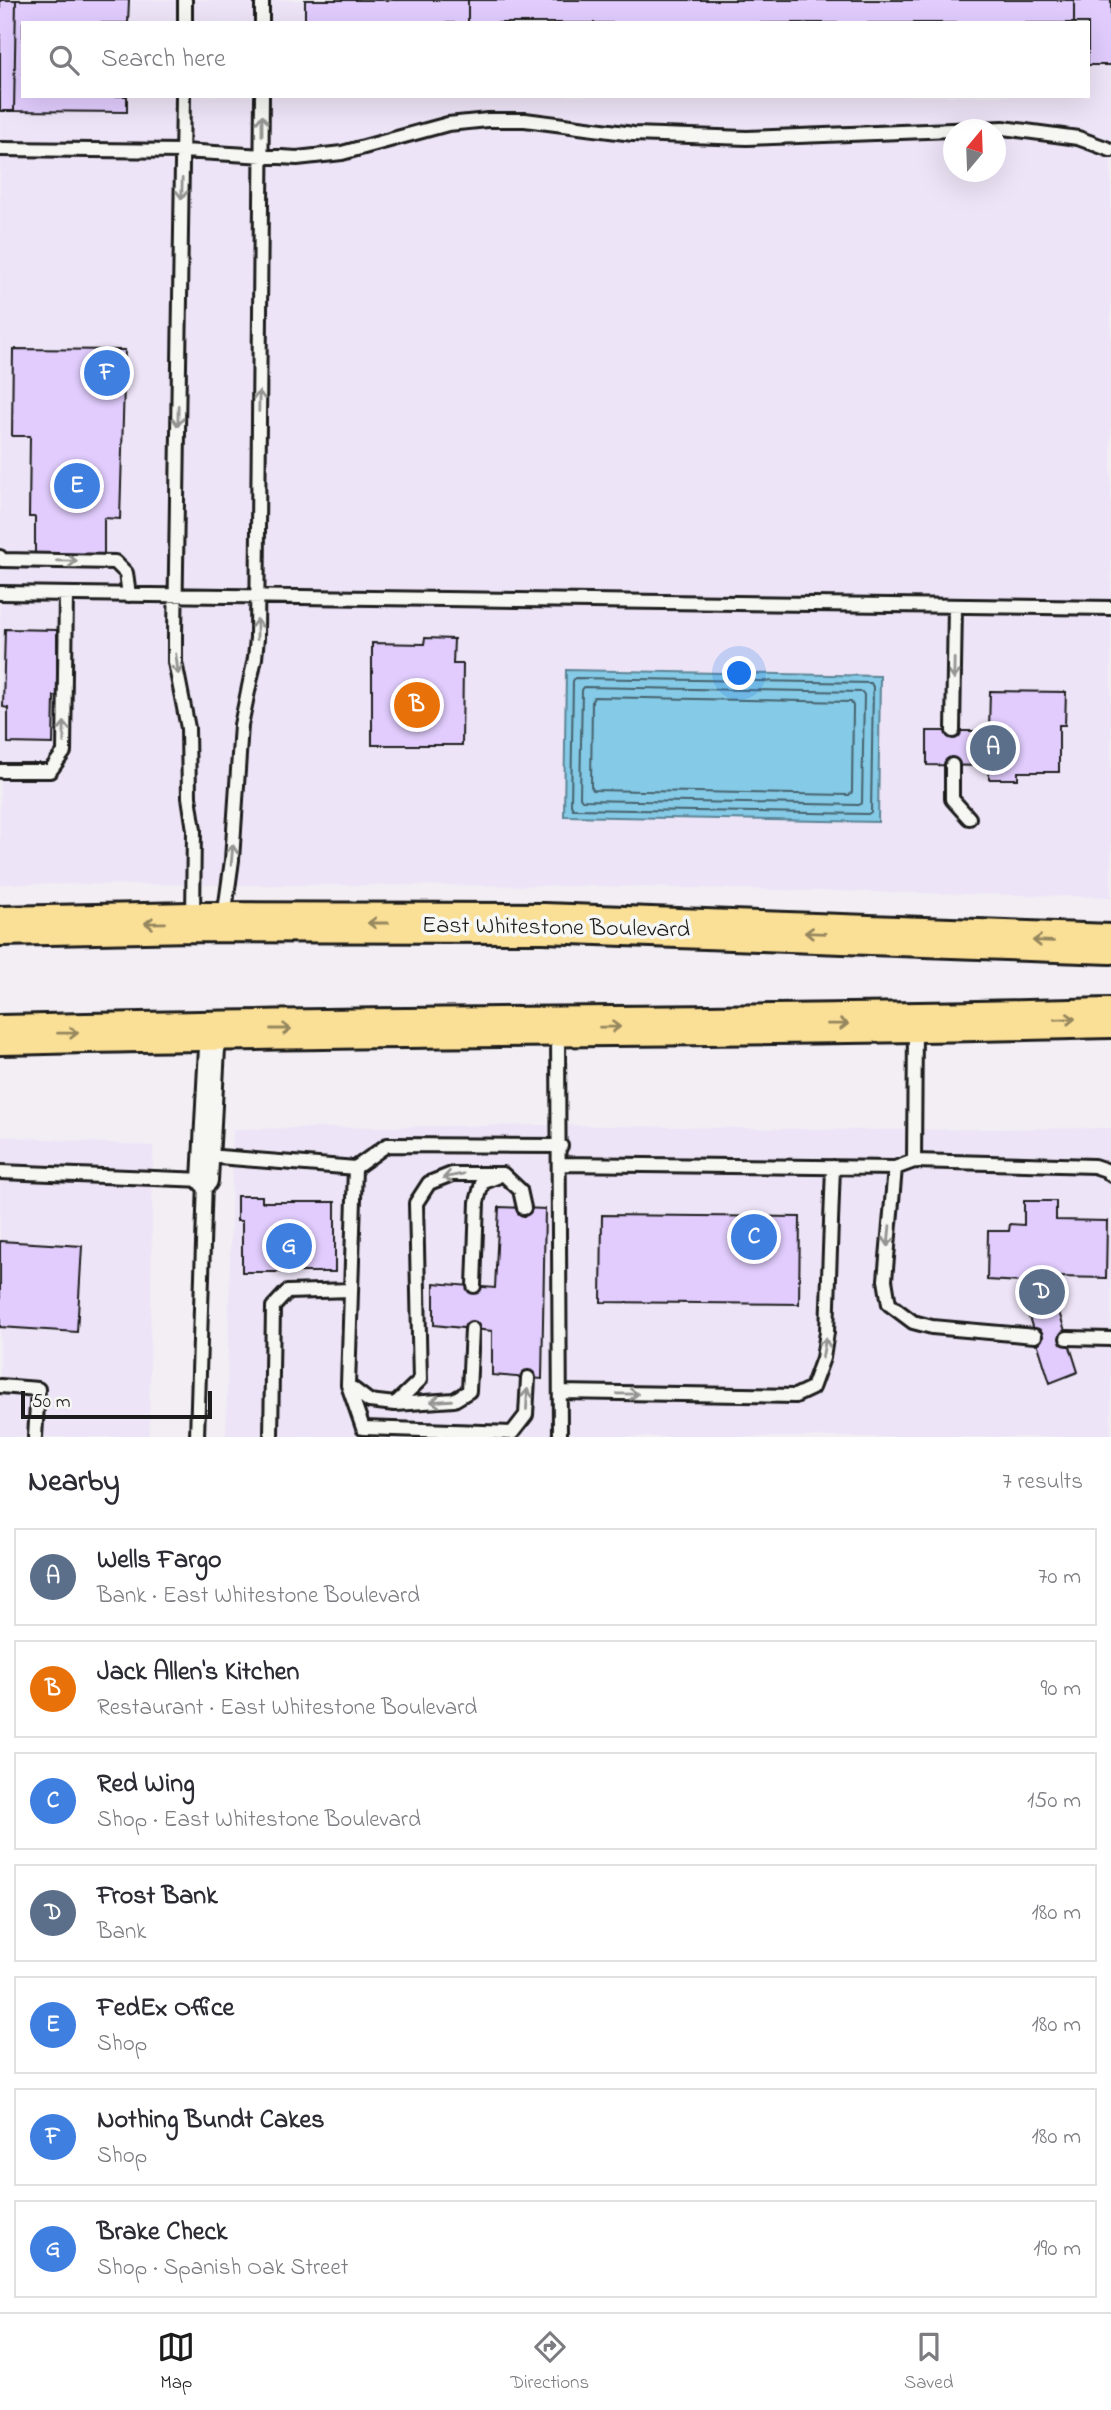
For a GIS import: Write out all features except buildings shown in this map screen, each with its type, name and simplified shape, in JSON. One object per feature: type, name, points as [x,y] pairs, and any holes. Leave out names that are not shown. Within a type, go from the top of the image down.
[{"type":"main road","name":"East Whitestone Boulevard","points":[[0,926],[208,922],[544,923],[1111,944]]},
{"type":"main road","points":[[0,1035],[213,1029],[558,1028],[1111,1018]]},
{"type":"street","points":[[206,1168],[213,1029]]},
{"type":"lane","points":[[184,21],[185,0]]},
{"type":"lane","points":[[262,0],[262,21]]},
{"type":"lane","points":[[183,98],[175,662],[188,728],[189,797],[208,922]]},
{"type":"lane","points":[[208,922],[232,860],[242,725],[255,658],[262,98]]},
{"type":"lane","points":[[0,149],[183,151],[297,158],[342,153],[448,124],[525,120],[633,134],[747,138],[1003,128],[1078,138],[1111,150]]},
{"type":"lane","points":[[0,557],[2,560],[115,562],[126,573],[129,595]]},
{"type":"lane","points":[[0,593],[1111,608]]},
{"type":"lane","points":[[0,771],[50,771],[64,752],[66,594]]},
{"type":"lane","points":[[953,731],[955,606]]},
{"type":"lane","points":[[953,765],[952,799],[969,818]]},
{"type":"lane","points":[[914,1161],[915,1023]]},
{"type":"lane","points":[[558,1028],[561,1146],[560,1437]]},
{"type":"lane","points":[[0,1171],[356,1168],[387,1145],[561,1146]]},
{"type":"lane","points":[[560,1164],[895,1168],[914,1161],[1094,1166],[1111,1175]]},
{"type":"lane","points":[[560,1392],[794,1396],[812,1388],[823,1358],[827,1332],[833,1167]]},
{"type":"lane","points":[[197,1437],[206,1168]]},
{"type":"lane","points":[[356,1168],[348,1385],[363,1428],[512,1433],[526,1415],[528,1378]]},
{"type":"lane","points":[[895,1168],[885,1280],[889,1304],[913,1322],[932,1327],[1035,1336]]},
{"type":"lane","points":[[395,1404],[420,1380],[416,1203],[429,1183],[452,1174],[503,1174],[520,1189],[524,1208]]},
{"type":"lane","points":[[474,1286],[477,1202],[482,1183],[503,1174]]},
{"type":"lane","points":[[271,1437],[273,1307],[287,1292],[351,1290]]},
{"type":"lane","points":[[348,1385],[369,1401],[395,1404],[454,1400],[469,1391],[472,1329]]},
{"type":"lane","points":[[1067,1338],[1111,1339]]},
{"type":"lane","points":[[0,1386],[38,1389],[35,1437]]},
{"type":"shaded area","points":[[0,0],[1111,0],[1111,897],[593,886],[0,884]]},
{"type":"shaded area","points":[[547,1125],[868,1130],[1111,1128],[1111,1437],[226,1437],[233,1129]]},
{"type":"shaded area","points":[[0,1136],[153,1146],[149,1437],[0,1437]]},
{"type":"water","points":[[566,670],[880,676],[878,822],[564,816]]},
{"type":"place","name":"Nothing Bundt Cakes","points":[[107,373]]},
{"type":"place","name":"FedEx Office","points":[[77,486]]},
{"type":"place","name":"Jack Allen's Kitchen","points":[[417,705]]},
{"type":"place","name":"Wells Fargo","points":[[993,748]]},
{"type":"place","name":"Red Wing","points":[[754,1237]]},
{"type":"place","name":"Brake Check","points":[[289,1246]]},
{"type":"place","name":"Frost Bank","points":[[1042,1292]]}]
